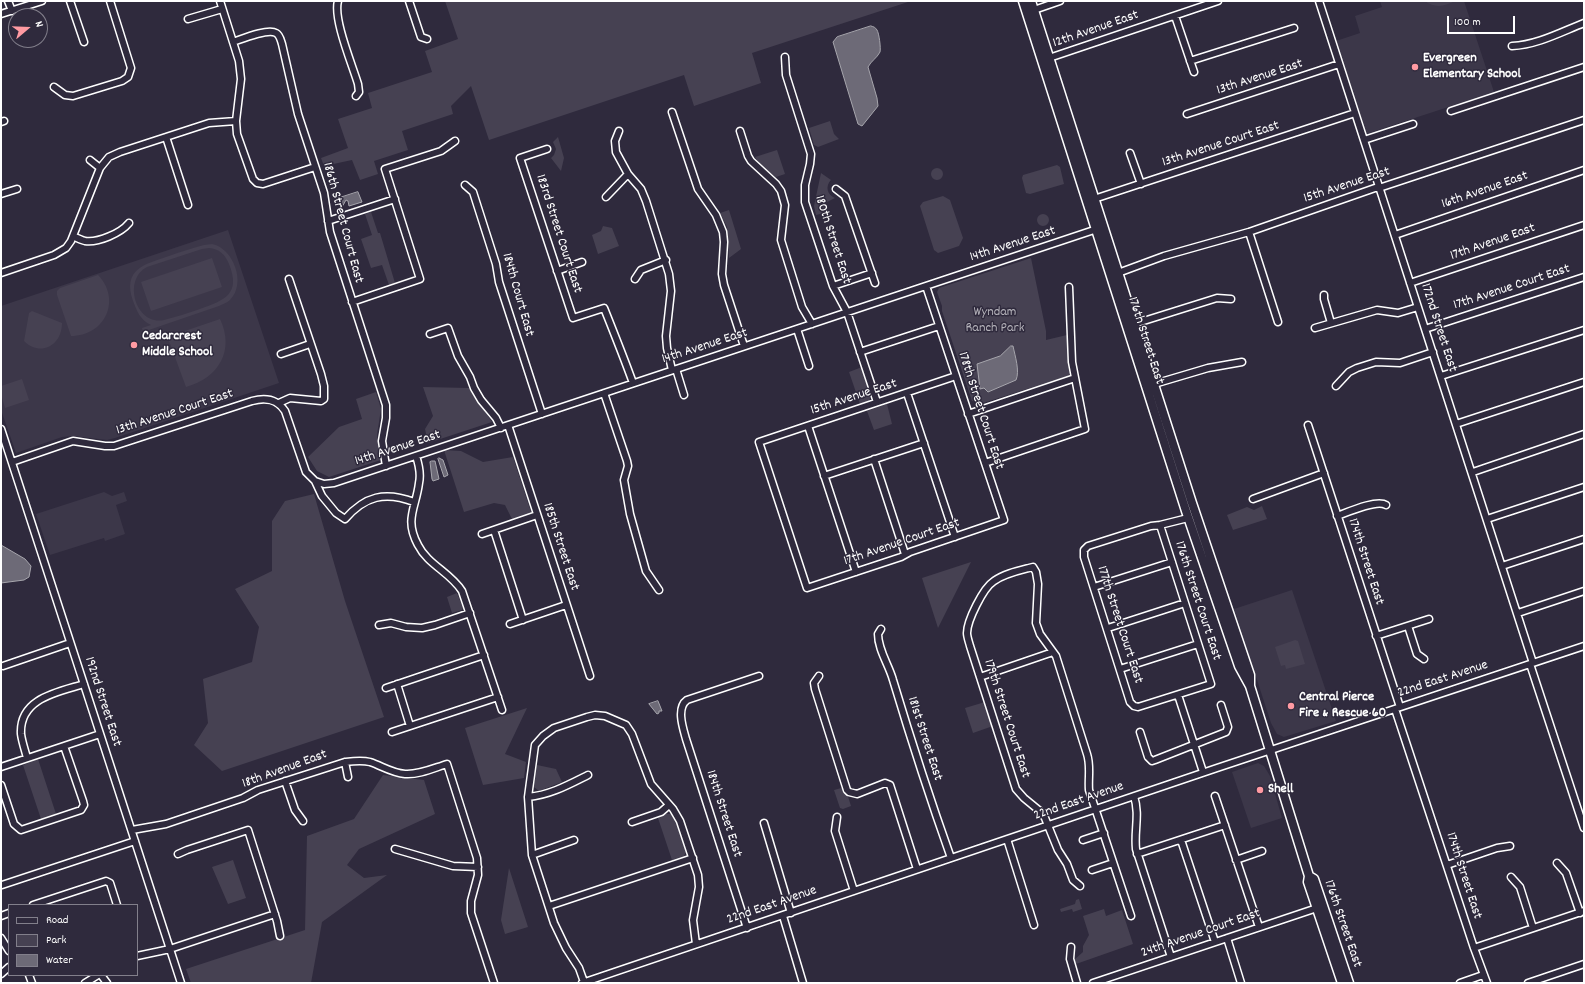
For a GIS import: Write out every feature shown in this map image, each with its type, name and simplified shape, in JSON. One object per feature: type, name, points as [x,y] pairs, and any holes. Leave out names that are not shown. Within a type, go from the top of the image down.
[{"type":"main road","name":"176th Street East","points":[[1023,1],[1070,149],[1099,229],[1141,358],[1172,468],[1188,518],[1239,666],[1250,686],[1309,876],[1308,882],[1342,983]]},
{"type":"main road","points":[[1027,1],[1029,7],[1034,10]]},
{"type":"main road","name":"176th Street East","points":[[1031,1],[1094,199],[1099,229],[1118,272],[1134,324],[1141,358],[1154,384],[1250,675],[1250,686]]},
{"type":"main road","points":[[1070,149],[1075,155],[1090,196],[1094,199]]},
{"type":"main road","points":[[1172,468],[1179,475],[1187,499],[1192,503]]},
{"type":"main road","points":[[1188,518],[1194,520],[1202,542],[1208,550]]},
{"type":"main road","name":"176th Street East","points":[[1309,876],[1314,879],[1349,983]]},
{"type":"street","points":[[21,8],[42,1]]},
{"type":"street","points":[[70,1],[84,42]]},
{"type":"street","points":[[54,87],[65,94],[73,96],[122,81],[130,74],[130,64],[110,1]]},
{"type":"street","points":[[220,1],[239,61],[241,79],[236,121],[239,141],[251,176],[257,183],[261,184],[315,167]]},
{"type":"street","points":[[338,1],[337,11],[339,24],[358,84],[358,92],[356,96]]},
{"type":"street","points":[[409,1],[421,37],[427,39]]},
{"type":"street","points":[[1034,10],[1060,1]]},
{"type":"street","name":"12th Avenue East","points":[[1049,58],[1218,1]]},
{"type":"street","name":"172nd Street East","points":[[1319,1],[1456,424],[1473,472],[1584,828]]},
{"type":"street","points":[[188,19],[222,8]]},
{"type":"street","points":[[1175,16],[1194,72]]},
{"type":"street","points":[[1512,46],[1522,46],[1538,41],[1584,23]]},
{"type":"street","points":[[1190,61],[1294,28]]},
{"type":"street","name":"186th Street Court East","points":[[233,42],[263,32],[271,31],[276,33],[284,51],[298,114],[324,193],[330,232],[386,405],[386,418],[382,441],[386,466]]},
{"type":"street","name":"180th Street East","points":[[785,57],[786,75],[811,154],[805,185],[805,202],[833,286],[847,312],[877,402]]},
{"type":"street","name":"13th Avenue East","points":[[1187,114],[1340,64]]},
{"type":"street","points":[[1451,111],[1584,67]]},
{"type":"street","points":[[672,112],[698,189],[716,215],[723,232],[724,242],[722,274],[724,285],[744,346]]},
{"type":"street","name":"13th Avenue Court East","points":[[1094,199],[1355,113]]},
{"type":"street","name":"15th Avenue East","points":[[1118,272],[1164,256],[1249,232],[1375,188],[1379,188],[1584,120]]},
{"type":"street","points":[[1,273],[47,258],[61,252],[69,245],[100,168],[109,157],[208,123],[236,121]]},
{"type":"street","points":[[1364,140],[1413,124]]},
{"type":"street","points":[[619,131],[614,147],[628,174],[641,189],[666,260],[670,291],[666,336],[667,348],[684,395]]},
{"type":"street","points":[[740,131],[751,161],[776,184],[781,191],[785,205],[781,240],[802,307],[812,324]]},
{"type":"street","points":[[166,137],[188,205]]},
{"type":"street","points":[[352,302],[420,279],[385,170],[441,151],[455,141]]},
{"type":"street","name":"183rd Street Court East","points":[[547,149],[520,158],[573,318],[604,308],[619,347],[624,355],[633,383]]},
{"type":"street","points":[[1130,153],[1141,184]]},
{"type":"street","points":[[90,160],[100,168]]},
{"type":"street","name":"16th Avenue East","points":[[1395,235],[1584,170]]},
{"type":"street","points":[[606,197],[628,174]]},
{"type":"street","name":"184th Court East","points":[[465,185],[473,192],[496,264],[499,282],[542,414]]},
{"type":"street","points":[[1,194],[17,189]]},
{"type":"street","points":[[836,189],[846,196],[875,283]]},
{"type":"street","points":[[328,221],[395,199]]},
{"type":"street","points":[[73,236],[84,241],[95,240],[116,234],[124,230],[129,223]]},
{"type":"street","name":"17th Avenue East","points":[[1410,283],[1584,225]]},
{"type":"street","name":"14th Avenue East","points":[[315,481],[322,484],[334,482],[386,466],[1099,229]]},
{"type":"street","points":[[1249,232],[1278,322]]},
{"type":"street","points":[[635,279],[641,270],[666,260]]},
{"type":"street","points":[[557,271],[582,262]]},
{"type":"street","points":[[833,286],[872,273]]},
{"type":"street","name":"17th Avenue Court East","points":[[1425,329],[1584,277]]},
{"type":"street","points":[[281,354],[310,344],[289,279]]},
{"type":"street","name":"178th Street Court East","points":[[926,286],[1004,520]]},
{"type":"street","points":[[985,463],[1086,429],[1075,378],[1072,353],[1069,287]]},
{"type":"street","points":[[1324,295],[1331,323]]},
{"type":"street","points":[[1134,324],[1217,298],[1231,299]]},
{"type":"street","points":[[1315,328],[1377,310],[1398,313],[1418,306]]},
{"type":"street","points":[[860,352],[939,326]]},
{"type":"street","points":[[430,334],[448,328],[458,356],[470,377],[474,388],[481,400],[496,418],[501,428]]},
{"type":"street","points":[[797,329],[809,366]]},
{"type":"street","points":[[1441,376],[1584,330]]},
{"type":"street","name":"13th Avenue Court East","points":[[12,462],[73,441],[104,446],[114,446],[258,399],[268,399],[279,403],[290,398],[323,400],[325,395],[324,386],[310,344]]},
{"type":"street","points":[[1336,386],[1346,374],[1357,368],[1376,362],[1400,363],[1433,352]]},
{"type":"street","points":[[1154,384],[1208,368],[1242,362]]},
{"type":"street","name":"15th Avenue East","points":[[808,588],[759,442],[956,376]]},
{"type":"street","points":[[968,414],[1075,378]]},
{"type":"street","points":[[1456,424],[1584,382]]},
{"type":"street","points":[[604,393],[628,461],[624,480],[627,501],[643,561],[648,576],[659,590]]},
{"type":"street","points":[[907,393],[955,537]]},
{"type":"street","points":[[279,403],[287,415],[309,476],[315,481],[322,496],[336,513],[345,519],[357,506],[375,498],[391,496],[414,502]]},
{"type":"street","name":"185th Street East","points":[[508,425],[590,676]]},
{"type":"street","name":"174th Street East","points":[[1308,425],[1376,636],[1397,708],[1447,865],[1483,975],[1487,983]]},
{"type":"street","points":[[808,426],[856,572]]},
{"type":"street","name":"192nd Street East","points":[[1,429],[181,983]]},
{"type":"street","points":[[1473,472],[1584,434]]},
{"type":"street","points":[[824,476],[924,443]]},
{"type":"street","points":[[416,456],[420,479],[411,520],[413,534],[417,545],[424,556],[452,577],[459,585],[470,613],[502,710]]},
{"type":"street","points":[[874,459],[905,554]]},
{"type":"street","points":[[1253,499],[1324,473]]},
{"type":"street","points":[[1487,519],[1584,487]]},
{"type":"street","points":[[1337,516],[1376,503],[1383,503],[1386,505]]},
{"type":"street","points":[[482,534],[537,515]]},
{"type":"street","points":[[1160,525],[1188,518]]},
{"type":"street","name":"17th Avenue Court East","points":[[808,588],[1004,520]]},
{"type":"street","name":"177th Street Court East","points":[[1160,525],[1151,526],[1088,546],[1084,550],[1084,556],[1108,628],[1130,702],[1134,706],[1140,707],[1178,695]]},
{"type":"street","name":"176th Street Court East","points":[[1160,525],[1211,684],[1178,695]]},
{"type":"street","points":[[494,530],[523,620]]},
{"type":"street","points":[[1502,566],[1584,539]]},
{"type":"street","points":[[1094,587],[1172,562]]},
{"type":"street","name":"179th Street Court East","points":[[1053,652],[1040,634],[1036,623],[1038,584],[1036,570],[1034,567],[1003,576],[985,589],[969,622],[967,634],[980,677],[1016,789],[1024,798],[1041,812],[1058,850],[1067,864],[1073,880],[1080,886]]},
{"type":"street","points":[[1518,613],[1584,591]]},
{"type":"street","points":[[1108,628],[1185,603]]},
{"type":"street","points":[[510,624],[566,606]]},
{"type":"street","points":[[379,625],[391,623],[406,627],[422,628],[470,613]]},
{"type":"street","points":[[1376,636],[1429,619]]},
{"type":"street","points":[[1408,626],[1418,654],[1424,659]]},
{"type":"street","name":"181st Street East","points":[[882,629],[878,634],[879,642],[950,858]]},
{"type":"street","points":[[3,666],[70,643]]},
{"type":"street","points":[[1120,669],[1198,644]]},
{"type":"street","name":"22nd East Avenue","points":[[583,983],[1203,772],[1584,646]]},
{"type":"street","points":[[980,677],[1053,652],[1056,656],[1090,763],[1088,779],[1089,790],[1131,916]]},
{"type":"street","points":[[386,688],[484,655]]},
{"type":"street","name":"184th Street East","points":[[747,928],[686,739],[682,714],[683,706],[687,700],[759,676]]},
{"type":"street","points":[[819,676],[814,684],[815,689],[847,790],[854,794],[885,783],[890,785],[917,869]]},
{"type":"street","points":[[27,758],[21,733],[25,715],[31,706],[37,700],[46,696],[84,684]]},
{"type":"street","points":[[397,684],[410,726]]},
{"type":"street","points":[[1178,695],[1203,772]]},
{"type":"street","points":[[392,732],[498,697]]},
{"type":"street","points":[[1140,732],[1147,755],[1150,760],[1155,760],[1226,732],[1228,727],[1221,705]]},
{"type":"street","points":[[583,983],[579,968],[561,940],[532,855],[528,797],[531,772],[536,745],[543,736],[554,728],[595,715],[605,716],[619,721],[626,725],[632,734],[651,784],[680,820],[693,858],[699,882],[693,920],[696,944]]},
{"type":"street","points":[[1,767],[100,734]]},
{"type":"street","points":[[1,785],[14,824],[18,829],[25,829],[83,808],[84,801],[64,746]]},
{"type":"street","name":"18th Avenue East","points":[[132,830],[166,824],[243,798],[258,790],[345,762],[360,760],[370,762],[394,772],[406,774],[419,773],[447,764],[477,858],[478,867]]},
{"type":"street","points":[[345,762],[348,777]]},
{"type":"street","points":[[528,797],[555,791],[588,775]]},
{"type":"street","points":[[284,781],[295,810],[303,821]]},
{"type":"street","points":[[1134,796],[1138,813],[1135,842],[1137,854],[1171,957]]},
{"type":"street","points":[[1216,796],[1259,927]]},
{"type":"street","points":[[632,822],[661,812],[669,805]]},
{"type":"street","points":[[837,817],[835,831],[854,891]]},
{"type":"street","points":[[764,823],[791,913]]},
{"type":"street","points":[[1137,854],[1225,825]]},
{"type":"street","points":[[178,854],[248,830],[275,914],[280,936]]},
{"type":"street","points":[[1083,840],[1104,833]]},
{"type":"street","points":[[1007,839],[1034,924]]},
{"type":"street","points":[[532,855],[574,840]]},
{"type":"street","points":[[1181,840],[1215,942]]},
{"type":"street","points":[[2,885],[135,841]]},
{"type":"street","points":[[1447,865],[1497,848],[1510,846]]},
{"type":"street","points":[[395,849],[452,866],[478,867],[478,875],[471,902],[471,913],[494,983]]},
{"type":"street","points":[[1236,860],[1262,851]]},
{"type":"street","points":[[549,906],[693,858]]},
{"type":"street","points":[[1092,870],[1114,863]]},
{"type":"street","points":[[1474,948],[1582,912],[1566,873],[1557,863]]},
{"type":"street","points":[[1511,877],[1520,887],[1533,928]]},
{"type":"street","points":[[36,904],[106,881],[110,883],[117,904]]},
{"type":"street","points":[[56,898],[58,904]]},
{"type":"street","name":"24th Avenue Court East","points":[[1093,983],[1317,908]]},
{"type":"street","points":[[138,956],[170,948],[275,914]]},
{"type":"street","points":[[783,916],[803,983]]},
{"type":"street","points":[[1,938],[8,949]]},
{"type":"street","points":[[1227,938],[1240,982],[1233,983]]},
{"type":"street","points":[[1071,947],[1070,959],[1077,983]]},
{"type":"street","points":[[1528,983],[1584,964]]},
{"type":"street","points":[[1460,983],[1483,975]]},
{"type":"street","points":[[85,983],[96,976]]},
{"type":"shaded area","name":"Evergreen Elementary School","points":[[1380,1],[1464,1],[1494,92],[1366,134],[1336,41],[1360,33],[1355,16],[1382,7]]},
{"type":"shaded area","name":"Cedarcrest Middle School","points":[[228,230],[279,383],[115,438],[107,440],[74,436],[62,437],[16,453],[1,410],[1,306]]},
{"type":"shaded area","points":[[104,492],[112,496],[124,492],[127,501],[116,505],[125,534],[105,541],[104,538],[50,555],[36,514]]},
{"type":"shaded area","points":[[1292,590],[1336,721],[1284,737],[1277,734],[1271,723],[1234,609]]},
{"type":"shaded area","points":[[1258,763],[1264,766],[1270,776],[1282,818],[1251,828],[1232,772]]},
{"type":"green space","points":[[445,1],[911,1],[752,53],[761,83],[694,106],[684,75],[489,140],[471,86],[451,106],[453,114],[402,131],[408,150],[374,161],[378,174],[360,180],[352,160],[324,166],[321,158],[348,148],[338,119],[372,108],[368,93],[432,72],[425,51],[458,39]]},
{"type":"green space","points":[[1425,1],[1455,1],[1447,5],[1436,6]]},
{"type":"green space","points":[[830,121],[834,134],[839,139],[818,147],[814,145],[809,128]]},
{"type":"green space","points":[[558,137],[564,158],[561,171],[551,158],[556,149],[553,142]]},
{"type":"green space","points":[[777,150],[785,174],[776,177],[761,166],[755,157]]},
{"type":"green space","points":[[1057,165],[1060,167],[1064,184],[1030,194],[1026,193],[1022,178],[1023,175]]},
{"type":"green space","points":[[935,168],[939,168],[943,174],[939,180],[935,180],[931,176],[931,172]]},
{"type":"green space","points":[[821,173],[831,180],[828,185],[828,190],[830,195],[835,198],[825,203],[828,212],[816,215],[814,206]]},
{"type":"green space","points":[[943,196],[950,200],[963,238],[959,246],[938,253],[934,250],[920,206],[923,202]]},
{"type":"green space","points":[[729,210],[741,249],[729,258],[727,227],[720,213]]},
{"type":"green space","points":[[371,212],[378,233],[380,233],[395,283],[389,285],[382,265],[371,268],[361,239],[372,235],[365,214]]},
{"type":"green space","points":[[1043,214],[1047,216],[1049,220],[1047,224],[1043,226],[1039,224],[1037,220],[1039,216]]},
{"type":"green space","points":[[603,226],[612,228],[619,246],[598,254],[592,235],[601,231]]},
{"type":"green space","points":[[212,244],[220,247],[231,259],[237,276],[235,293],[230,300],[219,306],[143,332],[142,328],[151,325],[142,318],[133,301],[130,290],[133,275],[144,265],[204,245]],"holes":[[[202,249],[213,249],[219,251],[226,257],[229,264],[233,282],[232,289],[228,294],[223,299],[200,309],[164,320],[154,320],[146,316],[136,301],[134,291],[135,282],[139,273],[147,267]]]},
{"type":"green space","points":[[212,258],[222,287],[151,311],[141,282]]},
{"type":"green space","name":"Wyndam Ranch Park","points":[[1031,258],[1046,331],[1046,340],[1067,335],[1071,372],[1068,376],[983,403],[972,401],[937,292],[939,288]]},
{"type":"green space","points":[[98,275],[105,285],[109,295],[109,305],[106,315],[101,323],[93,330],[83,334],[71,336],[57,291],[60,288]]},
{"type":"green space","points":[[32,311],[62,323],[58,338],[49,347],[37,348],[30,346],[24,341],[29,313]]},
{"type":"green space","points":[[220,319],[226,341],[225,352],[221,361],[215,370],[207,377],[198,383],[186,387],[169,341],[173,335]]},
{"type":"green space","points":[[862,367],[871,396],[869,401],[860,404],[849,372]]},
{"type":"green space","points":[[22,379],[29,400],[5,408],[1,394],[1,386]]},
{"type":"green space","points":[[423,387],[469,388],[492,422],[428,443],[425,429],[433,416]]},
{"type":"green space","points":[[376,392],[381,409],[377,435],[381,460],[329,477],[317,471],[308,457],[339,427],[362,419],[356,399]]},
{"type":"green space","points":[[887,404],[892,424],[874,430],[867,411]]},
{"type":"green space","points":[[444,450],[461,451],[483,462],[513,457],[531,512],[512,519],[505,505],[494,503],[464,512]]},
{"type":"green space","points":[[314,494],[345,601],[384,717],[222,771],[194,745],[208,723],[203,679],[252,662],[259,627],[235,589],[272,571],[272,521],[285,501]]},
{"type":"green space","points":[[1262,506],[1267,519],[1233,530],[1227,515],[1247,507],[1254,510]]},
{"type":"green space","points":[[971,562],[938,628],[922,578]]},
{"type":"green space","points":[[457,593],[463,608],[462,610],[452,613],[447,597]]},
{"type":"green space","points":[[1295,640],[1298,641],[1305,664],[1286,669],[1285,665],[1281,666],[1275,647]]},
{"type":"green space","points":[[985,702],[993,726],[973,733],[965,708]]},
{"type":"green space","points":[[527,708],[505,754],[526,762],[524,778],[483,785],[465,728]]},
{"type":"green space","points":[[38,759],[56,814],[41,819],[23,765]]},
{"type":"green space","points":[[537,765],[556,769],[562,782],[539,791],[534,787]]},
{"type":"green space","points":[[383,775],[424,780],[435,814],[359,849],[347,865],[364,878],[387,875],[322,922],[311,983],[191,983],[186,969],[305,930],[307,836],[354,819]]},
{"type":"green space","points":[[845,787],[851,806],[843,809],[840,808],[834,790]]},
{"type":"green space","points":[[665,814],[671,814],[676,823],[686,852],[684,856],[672,860],[658,818]]},
{"type":"green space","points":[[233,860],[246,898],[228,904],[212,867]]},
{"type":"green space","points":[[509,868],[528,927],[505,934],[501,920]]},
{"type":"green space","points":[[1079,899],[1082,909],[1073,912],[1072,909],[1061,912],[1060,909],[1075,904],[1076,900]]},
{"type":"green space","points":[[1104,909],[1106,916],[1122,910],[1133,944],[1076,964],[1074,960],[1083,952],[1083,946],[1089,935],[1083,916]]},
{"type":"water","points":[[871,26],[877,30],[880,44],[880,52],[868,67],[878,106],[862,126],[858,124],[833,42],[837,37]]},
{"type":"water","points":[[358,192],[362,202],[349,206],[348,201],[346,200],[342,207],[339,206],[339,198]]},
{"type":"water","points":[[1011,346],[1013,346],[1017,363],[1018,372],[1016,380],[988,392],[984,388],[980,389],[977,364],[1000,356]]},
{"type":"water","points":[[438,459],[443,460],[448,475],[444,477]]},
{"type":"water","points":[[435,461],[439,479],[433,481],[430,462]]},
{"type":"water","points":[[1,545],[25,559],[31,566],[29,577],[24,580],[1,583]]},
{"type":"water","points":[[658,701],[662,711],[659,711],[657,714],[649,704]]},
{"type":"place","name":"Evergreen Elementary School","points":[[1415,67]]},
{"type":"place","name":"Cedarcrest Middle School","points":[[134,345]]},
{"type":"place","name":"Central Pierce Fire & Rescue 60","points":[[1291,706]]},
{"type":"place","name":"Shell","points":[[1260,790]]}]
